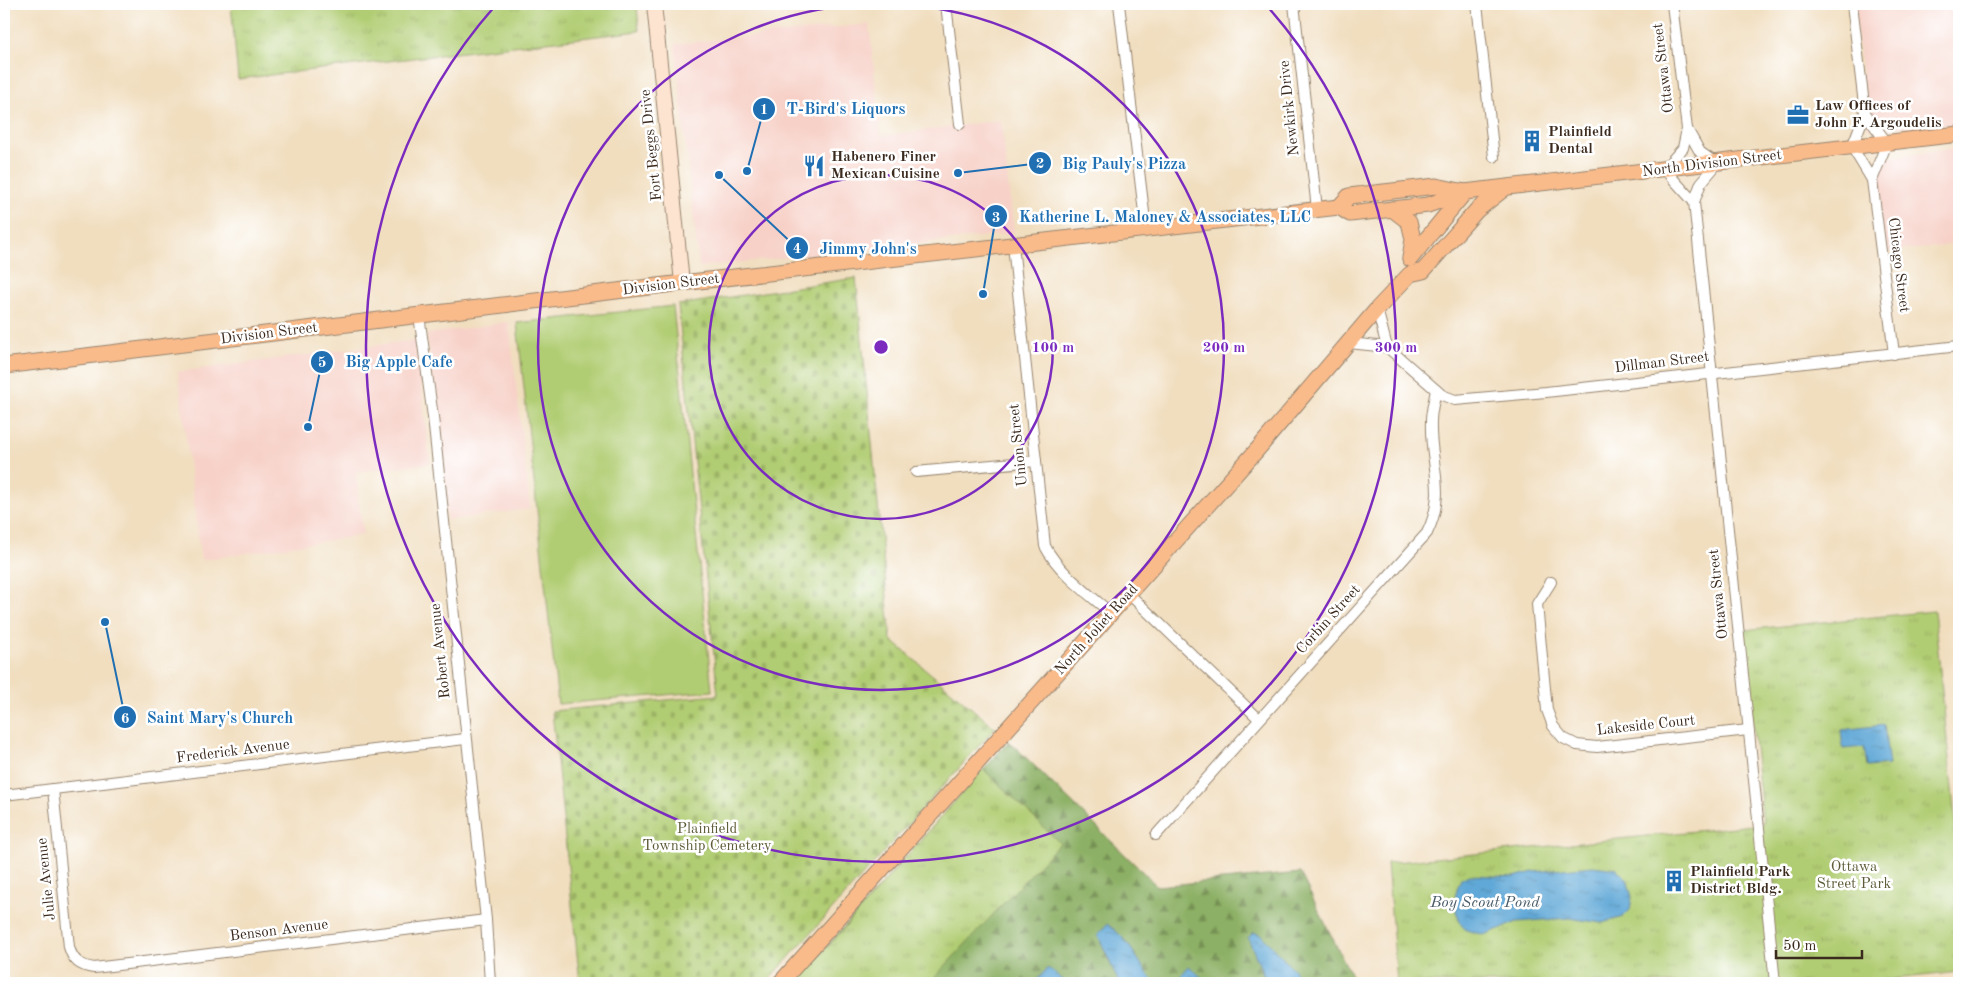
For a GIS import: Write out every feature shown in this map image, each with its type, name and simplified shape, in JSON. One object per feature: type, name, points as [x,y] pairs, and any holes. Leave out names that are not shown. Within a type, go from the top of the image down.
[{"type":"main road","name":"North Division Street","points":[[1465,192],[1717,164],[1959,134]]},
{"type":"main road","name":"Division Street","points":[[1339,207],[1349,196],[1436,186],[1465,192]]},
{"type":"main road","name":"North Joliet Road","points":[[780,983],[1112,614],[1350,343],[1377,309],[1410,274],[1423,271],[1477,210],[1505,188]]},
{"type":"main road","name":"Division Street","points":[[4,366],[682,283],[1317,209],[1339,207],[1350,214],[1428,205],[1465,192]]},
{"type":"main road","points":[[1410,259],[1465,192]]},
{"type":"main road","points":[[1392,209],[1410,222],[1413,239],[1410,274]]},
{"type":"street","name":"Fort Beggs Drive","points":[[654,4],[682,283]]},
{"type":"street","points":[[946,4],[960,124]]},
{"type":"street","points":[[1119,4],[1146,229]]},
{"type":"street","name":"Newkirk Drive","points":[[1294,4],[1317,209]]},
{"type":"street","points":[[1477,4],[1494,157]]},
{"type":"street","name":"Ottawa Street","points":[[1664,169],[1683,148],[1686,129],[1672,4]]},
{"type":"street","points":[[1852,4],[1865,113],[1852,147]]},
{"type":"street","points":[[1865,113],[1887,143]]},
{"type":"street","name":"Ottawa Street","points":[[1686,129],[1700,152],[1717,164],[1701,183],[1694,202],[1774,983]]},
{"type":"street","name":"Chicago Street","points":[[1872,180],[1887,143]]},
{"type":"street","name":"Chicago Street","points":[[1852,147],[1872,180],[1894,354]]},
{"type":"street","points":[[1664,169],[1694,202]]},
{"type":"street","name":"Union Street","points":[[1013,245],[1045,546],[1050,557],[1112,614]]},
{"type":"street","points":[[1350,343],[1387,347],[1377,309]]},
{"type":"street","name":"Robert Avenue","points":[[419,316],[434,424],[465,739],[486,920],[490,983]]},
{"type":"street","name":"Dillman Street","points":[[1387,347],[1436,390],[1448,399],[1456,400],[1546,392],[1711,372],[1959,346]]},
{"type":"street","name":"Corbin Street","points":[[1156,835],[1427,533],[1435,516],[1438,495],[1431,422],[1436,390]]},
{"type":"street","points":[[916,472],[1036,461]]},
{"type":"street","name":"Lakeside Court","points":[[1551,582],[1538,604],[1547,710],[1553,726],[1563,738],[1577,745],[1597,747],[1748,730]]},
{"type":"street","points":[[1129,594],[1259,719]]},
{"type":"street","name":"Frederick Avenue","points":[[4,795],[465,739]]},
{"type":"street","name":"Julie Avenue","points":[[53,789],[70,947],[72,957],[77,962]]},
{"type":"street","name":"Benson Avenue","points":[[77,962],[84,967],[94,968],[486,920]]},
{"type":"shaded area","points":[[1854,4],[1959,4],[1959,125],[1868,128]]},
{"type":"shaded area","points":[[869,24],[881,136],[1001,120],[1014,233],[699,267],[675,44]]},
{"type":"shaded area","points":[[1959,148],[1959,244],[1882,253],[1872,160]]},
{"type":"shaded area","points":[[509,322],[530,509],[447,520],[427,334]]},
{"type":"shaded area","points":[[416,340],[430,463],[355,472],[363,535],[201,560],[178,372]]},
{"type":"green space","points":[[231,4],[637,4],[639,31],[238,79]]},
{"type":"green space","name":"Plainfield Township Cemetery","points":[[856,278],[891,640],[995,728],[766,983],[580,983],[552,711],[718,695],[678,305]]},
{"type":"green space","points":[[673,306],[712,691],[558,704],[517,323]]},
{"type":"green space","name":"Ottawa Street Park","points":[[1934,611],[1959,858],[1959,972],[1856,983],[1397,983],[1387,863],[1763,824],[1743,630]]},
{"type":"green space","points":[[1009,741],[1157,886],[1300,873],[1355,983],[794,983]]},
{"type":"green space","points":[[983,769],[1060,843],[929,983],[796,983]]},
{"type":"water","points":[[1884,725],[1889,765],[1867,767],[1864,747],[1843,749],[1841,730]]},
{"type":"water","name":"Boy Scout Pond","points":[[1593,866],[1617,869],[1627,879],[1632,897],[1630,910],[1623,917],[1602,923],[1569,918],[1517,922],[1484,935],[1466,930],[1458,918],[1455,905],[1456,892],[1461,879],[1469,875],[1514,877],[1533,872]]},
{"type":"water","points":[[1107,924],[1128,944],[1155,983],[1119,983],[1098,935]]},
{"type":"water","points":[[1254,932],[1261,935],[1306,983],[1267,983],[1248,938]]},
{"type":"water","points":[[1189,966],[1208,983],[1181,983],[1183,973]]},
{"type":"water","points":[[1048,968],[1067,983],[1034,983]]},
{"type":"water","points":[[962,977],[972,983],[944,983]]},
{"type":"place","name":"Law Offices of John F. Argoudelis","points":[[1798,115]]},
{"type":"place","name":"Plainfield Dental","points":[[1532,141]]},
{"type":"place","name":"Habenero Finer Mexican Cuisine","points":[[814,166]]},
{"type":"place","name":"T-Bird's Liquors","points":[[747,171]]},
{"type":"place","name":"Big Pauly's Pizza","points":[[958,173]]},
{"type":"place","name":"Jimmy John's","points":[[719,175]]},
{"type":"place","name":"Katherine L. Maloney & Associates, LLC","points":[[983,294]]},
{"type":"place","name":"Big Apple Cafe","points":[[308,427]]},
{"type":"place","name":"Saint Mary's Church","points":[[105,622]]},
{"type":"place","name":"Plainfield Park District Bldg.","points":[[1674,881]]}]
